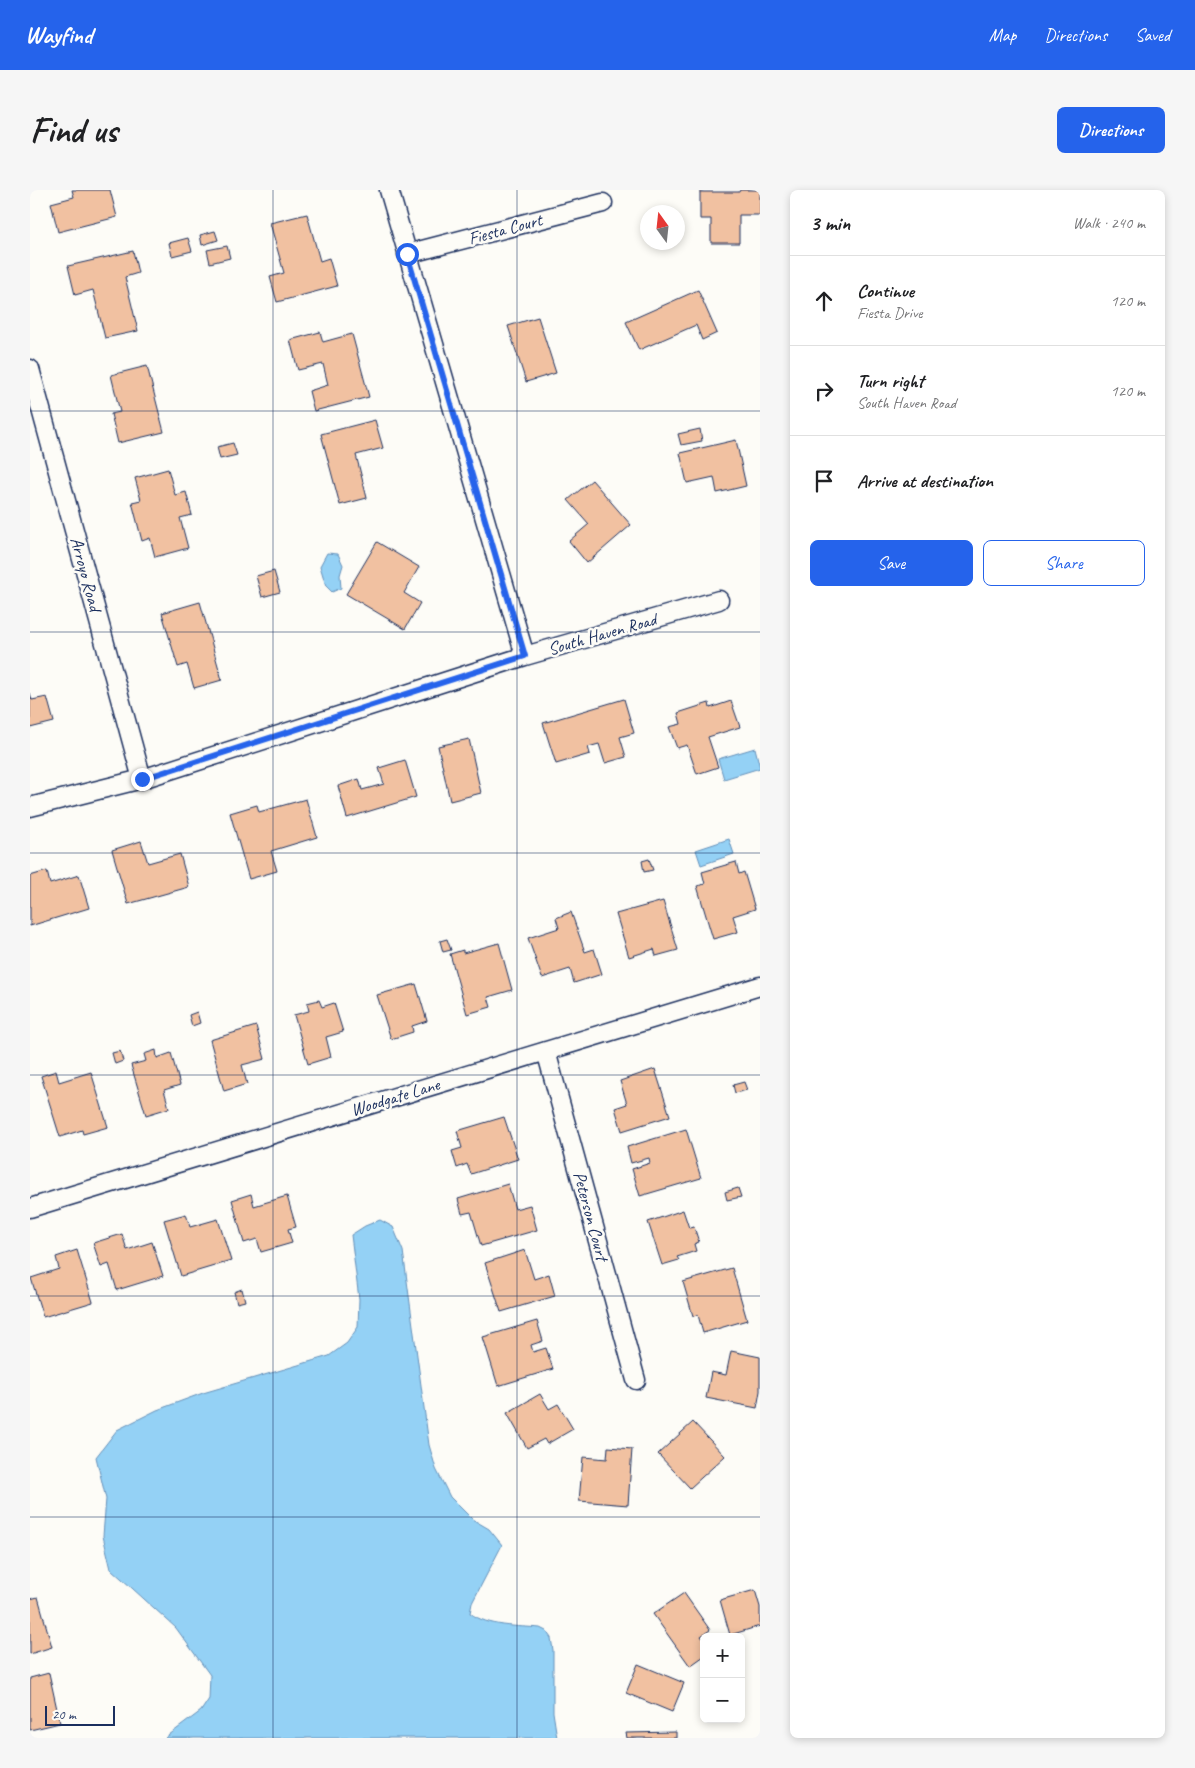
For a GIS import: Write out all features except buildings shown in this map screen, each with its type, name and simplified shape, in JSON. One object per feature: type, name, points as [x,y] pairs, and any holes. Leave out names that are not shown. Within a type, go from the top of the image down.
[{"type":"street","points":[[389,190],[525,656]]},
{"type":"street","name":"Fiesta Court","points":[[407,254],[602,203]]},
{"type":"street","name":"Arroyo Road","points":[[30,369],[142,779]]},
{"type":"street","name":"South Haven Road","points":[[30,808],[142,779],[525,656],[719,600]]},
{"type":"street","name":"Woodgate Lane","points":[[30,1208],[760,986]]},
{"type":"street","name":"Peterson Court","points":[[546,1051],[636,1380]]},
{"type":"water","points":[[327,553],[338,554],[343,565],[340,575],[341,588],[332,592],[326,586],[320,566]]},
{"type":"water","points":[[755,748],[760,768],[724,779],[718,759]]},
{"type":"water","points":[[729,839],[734,854],[701,865],[696,850]]},
{"type":"water","points":[[380,1220],[393,1227],[403,1251],[429,1445],[436,1469],[450,1497],[472,1519],[489,1529],[502,1545],[472,1603],[470,1613],[477,1618],[494,1623],[540,1628],[546,1631],[551,1638],[553,1650],[553,1712],[557,1738],[165,1738],[201,1711],[209,1699],[210,1675],[176,1628],[111,1569],[103,1536],[106,1499],[96,1457],[117,1430],[157,1410],[203,1393],[329,1356],[347,1343],[358,1327],[359,1299],[351,1235],[365,1226]]},
{"type":"route","points":[[142,779],[525,656],[407,254]]}]
